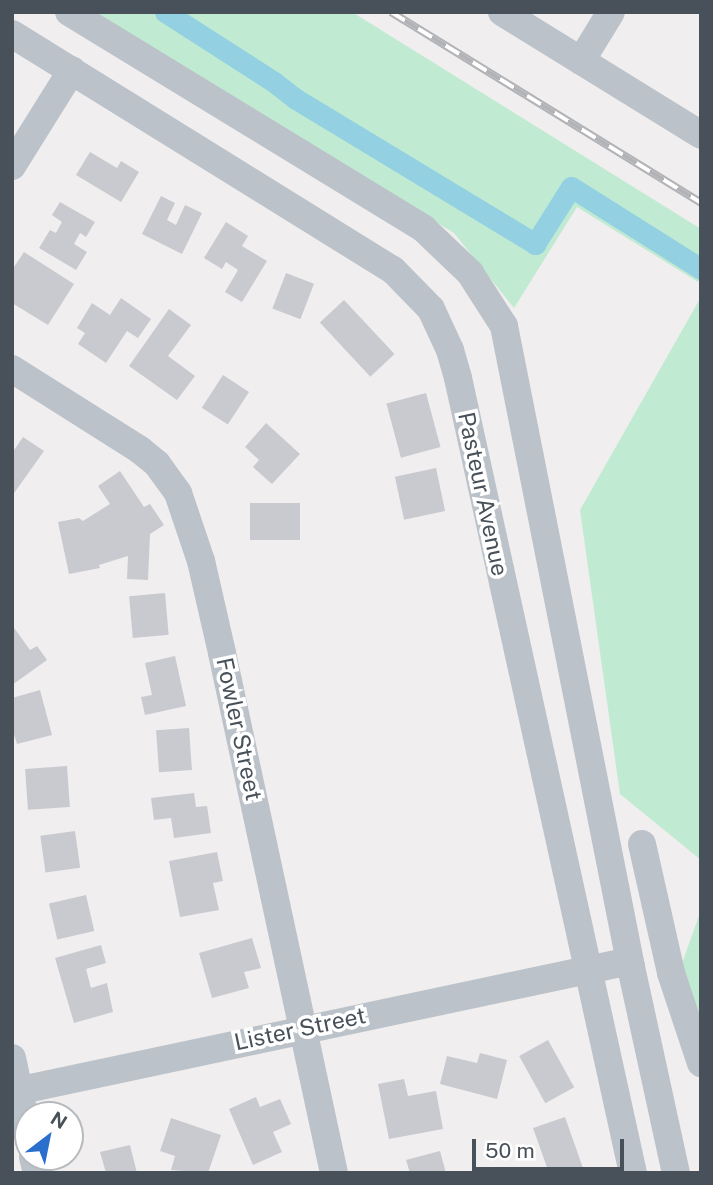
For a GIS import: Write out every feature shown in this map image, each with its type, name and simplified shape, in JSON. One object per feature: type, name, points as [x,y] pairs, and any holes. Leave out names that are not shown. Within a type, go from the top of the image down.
[{"type":"street","points":[[69,12],[424,229],[470,273],[504,326],[631,967],[676,1173]]},
{"type":"street","points":[[502,12],[701,135]]},
{"type":"street","points":[[581,61],[611,12]]},
{"type":"street","name":"Pasteur Avenue","points":[[12,34],[393,270],[431,309],[450,350],[458,377],[634,1173]]},
{"type":"street","points":[[12,166],[72,70]]},
{"type":"street","name":"Fowler Street","points":[[12,369],[140,450],[157,464],[178,493],[204,574],[334,1173]]},
{"type":"street","points":[[642,844],[671,973],[701,1063]]},
{"type":"street","name":"Lister Street","points":[[15,1091],[588,968],[625,962],[631,967]]},
{"type":"street","points":[[12,1058],[15,1091]]},
{"type":"green space","points":[[94,12],[352,12],[701,229],[701,277],[698,282],[577,207],[514,308],[454,233]]},
{"type":"green space","points":[[701,297],[701,860],[620,794],[580,510]]},
{"type":"green space","points":[[701,910],[701,1023],[681,966]]},
{"type":"building","points":[[90,152],[117,168],[121,161],[139,172],[121,202],[76,175]]},
{"type":"building","points":[[161,196],[175,203],[167,220],[176,225],[185,205],[202,213],[182,254],[142,234]]},
{"type":"building","points":[[60,202],[95,222],[86,237],[80,233],[74,244],[87,252],[76,270],[39,248],[50,230],[56,233],[62,222],[52,215]]},
{"type":"building","points":[[226,222],[248,236],[242,246],[267,261],[242,302],[225,292],[238,270],[226,262],[222,269],[204,258]]},
{"type":"building","points":[[24,252],[74,284],[48,325],[12,303],[12,270]]},
{"type":"building","points":[[286,273],[314,284],[300,319],[272,308]]},
{"type":"building","points":[[121,298],[151,319],[138,338],[127,331],[106,363],[78,344],[85,333],[77,328],[92,303],[110,315]]},
{"type":"building","points":[[344,300],[394,354],[370,377],[320,323]]},
{"type":"building","points":[[169,309],[191,325],[168,356],[195,376],[177,400],[129,366]]},
{"type":"building","points":[[223,375],[249,392],[228,425],[202,408]]},
{"type":"building","points":[[426,393],[440,447],[401,458],[386,404]]},
{"type":"building","points":[[266,423],[300,454],[272,484],[253,467],[259,460],[245,447]]},
{"type":"building","points":[[23,437],[44,451],[12,496],[12,453]]},
{"type":"building","points":[[436,468],[445,511],[404,520],[395,477]]},
{"type":"building","points":[[120,471],[144,507],[150,504],[164,525],[150,534],[148,580],[127,579],[128,556],[99,565],[100,568],[69,574],[58,522],[79,518],[83,521],[110,504],[98,486]]},
{"type":"building","points":[[250,503],[300,503],[300,540],[250,540]]},
{"type":"building","points":[[165,593],[169,635],[133,638],[129,596]]},
{"type":"building","points":[[12,625],[30,650],[37,646],[47,660],[12,685]]},
{"type":"building","points":[[175,656],[186,706],[145,715],[141,697],[152,695],[145,663]]},
{"type":"building","points":[[40,690],[52,735],[17,744],[12,728],[12,698]]},
{"type":"building","points":[[189,728],[192,770],[159,772],[156,730]]},
{"type":"building","points":[[67,766],[70,807],[28,810],[25,769]]},
{"type":"building","points":[[194,793],[196,807],[207,806],[211,833],[174,838],[171,818],[154,820],[151,798]]},
{"type":"building","points":[[75,831],[80,868],[45,873],[40,836]]},
{"type":"building","points":[[217,852],[223,881],[213,883],[219,910],[180,917],[169,861]]},
{"type":"building","points":[[86,895],[94,931],[57,940],[49,904]]},
{"type":"building","points":[[252,938],[261,968],[244,972],[249,988],[212,998],[199,953]]},
{"type":"building","points":[[101,945],[106,963],[86,969],[91,988],[107,983],[113,1012],[74,1023],[55,958]]},
{"type":"building","points":[[548,1040],[574,1087],[545,1103],[519,1056]]},
{"type":"building","points":[[480,1053],[507,1060],[497,1099],[440,1084],[447,1056],[477,1063]]},
{"type":"building","points":[[404,1079],[408,1096],[436,1091],[443,1129],[389,1139],[378,1084]]},
{"type":"building","points":[[256,1097],[260,1107],[280,1099],[291,1124],[273,1132],[282,1152],[253,1165],[229,1109]]},
{"type":"building","points":[[565,1117],[584,1171],[549,1173],[533,1128]]},
{"type":"building","points":[[171,1118],[221,1135],[208,1173],[171,1170],[175,1156],[160,1151]]},
{"type":"building","points":[[130,1145],[137,1173],[106,1173],[100,1152]]},
{"type":"building","points":[[440,1151],[446,1173],[410,1173],[406,1160]]},
{"type":"waterway","points":[[165,12],[296,99],[535,244],[571,187],[701,269]]},
{"type":"railway","points":[[391,12],[701,203]]}]
